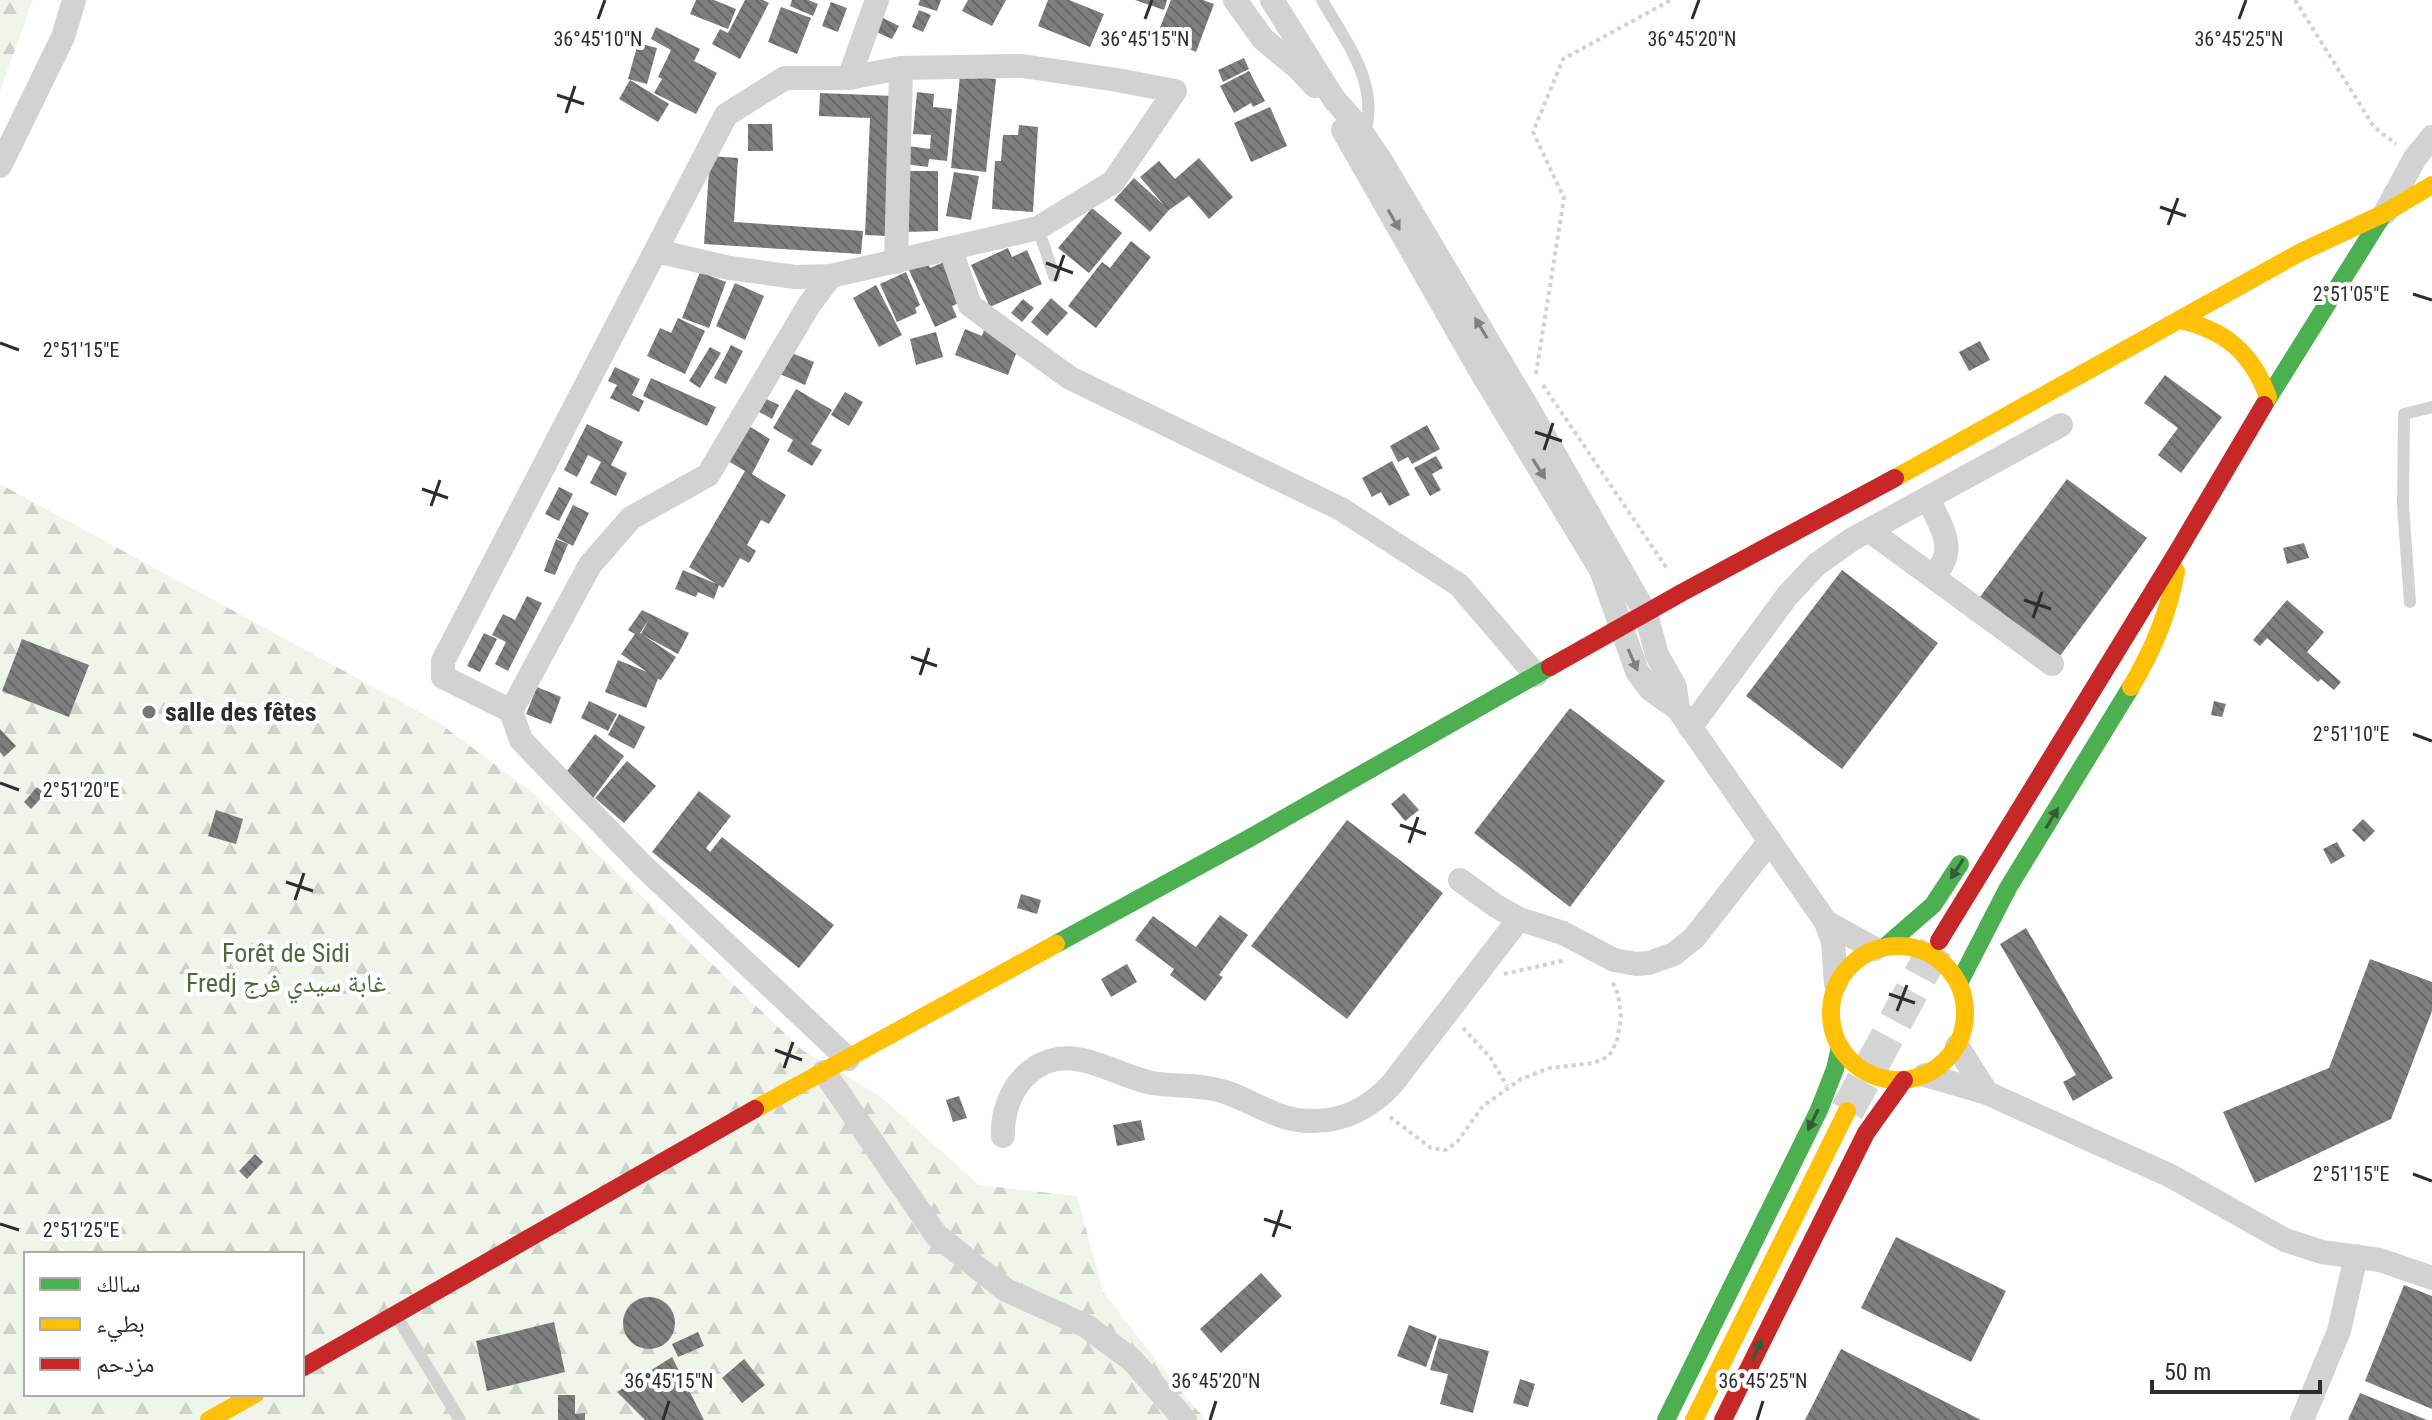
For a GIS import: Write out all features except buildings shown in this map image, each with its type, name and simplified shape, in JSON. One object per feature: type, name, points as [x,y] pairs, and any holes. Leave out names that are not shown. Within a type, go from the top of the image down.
[{"type":"main road","points":[[304,1367],[1683,592],[2180,320],[2309,264],[2432,185]]},
{"type":"main road","points":[[1939,941],[2176,554],[2225,467],[2385,213]]},
{"type":"main road","points":[[2309,264],[2327,303]]},
{"type":"main road","points":[[2180,320],[2215,329],[2243,350],[2263,380],[2268,397]]},
{"type":"main road","points":[[2123,604],[2148,577],[2176,554]]},
{"type":"main road","points":[[1959,983],[1985,930],[2119,706],[2165,621],[2172,598],[2176,554]]},
{"type":"main road","points":[[1881,947],[1933,905],[1967,852]]},
{"type":"main road","points":[[1723,1420],[1866,1133],[1914,1078],[1943,1063],[1957,1046],[1964,1026],[1965,1004],[1959,983],[1947,965],[1929,952],[1909,946],[1881,947],[1866,952],[1849,966],[1836,984],[1831,1005],[1832,1027],[1840,1047],[1852,1062],[1867,1073],[1885,1079],[1914,1078]]},
{"type":"main road","points":[[1666,1420],[1819,1110],[1840,1047]]},
{"type":"main road","points":[[1694,1420],[1847,1111]]},
{"type":"main road","points":[[209,1420],[251,1396]]},
{"type":"street","points":[[0,166],[63,37],[74,0]]},
{"type":"street","points":[[849,78],[877,0]]},
{"type":"street","points":[[1235,0],[1263,39],[1298,68],[1329,105],[1519,415],[1646,614],[1657,655],[1675,687],[1684,719]]},
{"type":"street","points":[[1272,0],[1334,99],[1364,136],[1490,366]]},
{"type":"street","points":[[656,251],[730,268],[782,275],[831,276],[1038,228],[1113,182],[1175,91],[1022,66],[901,68],[849,78],[785,78],[726,115],[443,661],[443,677],[511,711],[521,740],[642,865],[848,1059]]},
{"type":"street","points":[[896,262],[901,68]]},
{"type":"street","points":[[2385,213],[2415,158],[2432,137]]},
{"type":"street","points":[[950,248],[970,305],[994,323],[1070,378],[1354,517],[1459,585],[1536,675]]},
{"type":"street","points":[[511,711],[590,565],[631,518],[708,475],[809,305],[831,276]]},
{"type":"street","points":[[1519,415],[1601,570],[1613,598],[1630,657],[1643,680],[1684,719],[1826,922],[1836,963],[1836,984]]},
{"type":"street","points":[[1684,719],[1801,579],[1833,551],[2061,425]]},
{"type":"street","points":[[1928,499],[1948,542],[1943,565],[1932,576]]},
{"type":"street","points":[[1870,531],[2052,664]]},
{"type":"street","points":[[1460,880],[1519,919],[1563,933],[1614,960],[1649,963],[1674,954],[1694,938],[1770,841]]},
{"type":"street","points":[[1003,1136],[1004,1109],[1016,1084],[1035,1067],[1059,1059],[1084,1060],[1151,1082],[1214,1089],[1296,1121],[1338,1118],[1375,1101],[1392,1084],[1519,919]]},
{"type":"street","points":[[1826,922],[1881,947]]},
{"type":"street","points":[[1957,1046],[1987,1093]]},
{"type":"street","points":[[824,1072],[936,1235],[1006,1290],[1086,1326],[1132,1360],[1185,1420]]},
{"type":"street","points":[[1914,1078],[1987,1093],[2169,1175],[2285,1240],[2322,1252],[2380,1260],[2432,1278]]},
{"type":"street","points":[[2302,1420],[2339,1331],[2356,1256]]},
{"type":"lane","points":[[1322,0],[1368,86],[1370,113],[1364,136]]},
{"type":"lane","points":[[1038,228],[1054,276]]},
{"type":"lane","points":[[2410,602],[2403,506],[2404,414],[2432,407]]},
{"type":"lane","points":[[395,1314],[460,1420]]},
{"type":"path","points":[[1671,0],[1563,59],[1533,132],[1564,198],[1536,373],[1683,592]]},
{"type":"path","points":[[2295,0],[2374,127],[2415,158]]},
{"type":"path","points":[[1471,982],[1599,953]]},
{"type":"path","points":[[1375,1101],[1388,1116],[1431,1148],[1446,1150],[1457,1142],[1483,1106],[1507,1086],[1550,1068],[1594,1063],[1609,1056],[1617,1041],[1621,1017],[1618,994],[1610,977]]},
{"type":"path","points":[[1446,1015],[1478,1043],[1507,1086]]},
{"type":"green space","points":[[0,0],[33,0],[0,91]]},
{"type":"green space","name":"Forêt de Sidi Fredj غابة سيدي فرج","points":[[0,484],[438,722],[538,797],[802,1050],[881,1097],[979,1185],[1077,1196],[1103,1292],[1206,1420],[0,1420]]},
{"type":"tunnel","points":[[1847,1111],[1939,941]]},
{"type":"traffic: fast","points":[[2264,405],[2384,213]]},
{"type":"traffic: fast","points":[[1056,944],[1550,667]]},
{"type":"traffic: fast","points":[[1959,983],[2008,888],[2131,687]]},
{"type":"traffic: fast","points":[[1887,945],[1933,905],[1960,864]]},
{"type":"traffic: fast","points":[[1666,1420],[1819,1110],[1840,1047]]},
{"type":"traffic: slow","points":[[1895,478],[2299,253],[2385,213],[2432,185]]},
{"type":"traffic: slow","points":[[2180,320],[2210,330],[2235,346],[2254,368],[2268,397]]},
{"type":"traffic: slow","points":[[2131,687],[2159,631],[2176,571]]},
{"type":"traffic: slow","points":[[755,1109],[1056,944]]},
{"type":"traffic: slow","points":[[1898,946],[1924,951],[1946,965],[1960,987],[1965,1013],[1960,1039],[1946,1061],[1924,1075],[1898,1080],[1872,1075],[1850,1061],[1836,1039],[1831,1013],[1836,987],[1850,965],[1872,951],[1898,946]]},
{"type":"traffic: slow","points":[[1694,1420],[1847,1111]]},
{"type":"traffic: slow","points":[[209,1420],[251,1396]]},
{"type":"traffic: jam","points":[[1939,941],[2264,405]]},
{"type":"traffic: jam","points":[[1550,667],[1895,478]]},
{"type":"traffic: jam","points":[[1723,1420],[1866,1133],[1904,1080]]},
{"type":"traffic: jam","points":[[304,1367],[755,1109]]},
{"type":"place","name":"salle des fêtes","points":[[149,712]]}]
